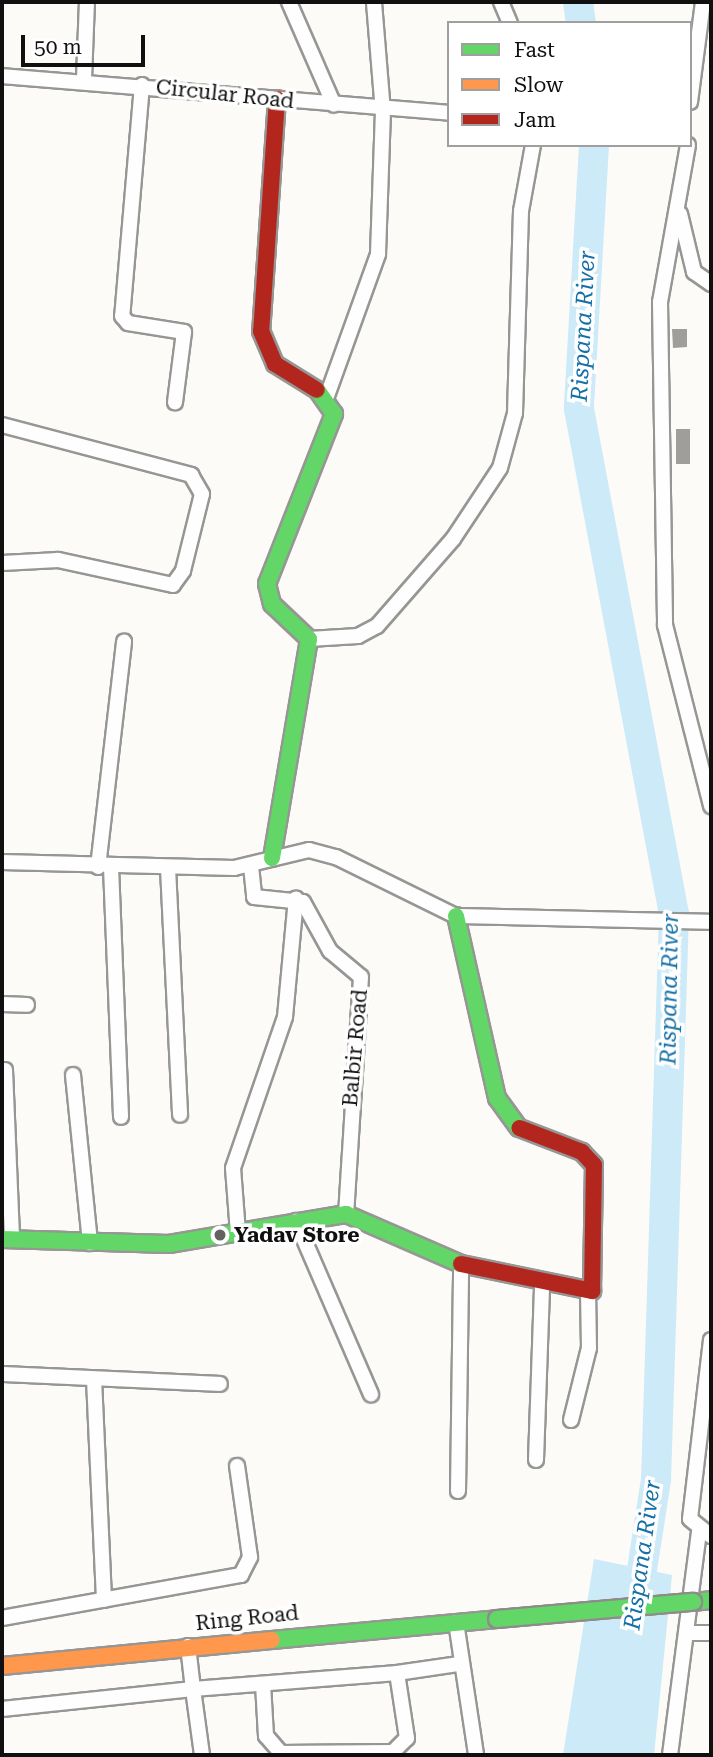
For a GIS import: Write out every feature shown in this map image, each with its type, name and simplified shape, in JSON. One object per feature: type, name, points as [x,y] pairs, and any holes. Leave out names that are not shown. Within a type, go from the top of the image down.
[{"type":"street","points":[[84,79],[88,2]]},
{"type":"street","points":[[289,2],[334,105]]},
{"type":"street","points":[[374,2],[383,112],[378,254],[327,396],[332,424],[267,584],[272,604],[309,639],[358,636],[377,626],[460,530],[499,468],[514,413],[520,222],[533,147]]},
{"type":"street","points":[[501,2],[509,21]]},
{"type":"street","points":[[692,87],[703,2]]},
{"type":"street","name":"Circular Road","points":[[2,76],[84,79],[383,112],[447,113]]},
{"type":"street","points":[[142,86],[122,316],[128,323],[184,332],[175,402]]},
{"type":"street","points":[[277,99],[261,331],[286,375],[327,396]]},
{"type":"street","points":[[688,147],[679,209],[660,302],[658,348],[666,466],[664,625],[711,806]]},
{"type":"street","points":[[679,209],[694,272],[711,285]]},
{"type":"street","points":[[2,425],[191,475],[202,494],[183,572],[173,585],[58,560],[2,563]]},
{"type":"street","points":[[272,858],[309,639]]},
{"type":"street","points":[[121,1117],[105,867],[124,641]]},
{"type":"street","points":[[2,862],[105,867],[251,866],[272,858],[322,852],[456,916],[711,922]]},
{"type":"street","points":[[238,1233],[233,1168],[285,1017],[296,899],[254,897],[251,866]]},
{"type":"street","points":[[169,868],[180,1115]]},
{"type":"street","name":"Balbir Road","points":[[296,899],[309,909],[330,951],[358,971],[363,985],[345,1163],[346,1214]]},
{"type":"street","points":[[456,916],[497,1098],[518,1127],[582,1152],[594,1165],[586,1293],[589,1348],[571,1420]]},
{"type":"street","points":[[2,1004],[27,1005]]},
{"type":"street","points":[[5,1070],[7,1239],[169,1244],[346,1214],[461,1264],[586,1293]]},
{"type":"street","points":[[73,1075],[90,1243]]},
{"type":"street","points":[[296,1221],[313,1270],[357,1350],[371,1394]]},
{"type":"street","points":[[458,1491],[461,1264]]},
{"type":"street","points":[[536,1460],[542,1284]]},
{"type":"street","points":[[670,1755],[686,1633],[705,1534],[690,1519],[705,1434],[711,1340]]},
{"type":"street","points":[[2,1374],[219,1384]]},
{"type":"street","points":[[94,1379],[104,1600]]},
{"type":"street","points":[[2,1618],[231,1578],[249,1568],[237,1466]]},
{"type":"street","name":"Ring Road","points":[[2,1666],[188,1646],[711,1600]]},
{"type":"street","points":[[456,1622],[459,1664],[476,1755]]},
{"type":"street","points":[[686,1633],[711,1633]]},
{"type":"street","points":[[188,1646],[202,1755]]},
{"type":"street","points":[[2,1709],[193,1689],[397,1673],[459,1664]]},
{"type":"street","points":[[263,1684],[274,1750],[393,1752],[407,1738],[397,1673]]},
{"type":"water","points":[[594,1559],[672,1575],[654,1755],[563,1755]]},
{"type":"building","points":[[672,329],[687,329],[687,347],[673,348]]},
{"type":"building","points":[[676,429],[690,429],[690,464],[676,464]]},
{"type":"waterway","name":"Rispana River","points":[[578,2],[581,21]]},
{"type":"waterway","name":"Rispana River","points":[[594,147],[579,409],[674,914],[656,1480],[636,1607]]},
{"type":"traffic: fast","points":[[272,858],[309,639],[272,604],[267,584],[334,414],[317,390]]},
{"type":"traffic: fast","points":[[456,916],[497,1098],[519,1128]]},
{"type":"traffic: fast","points":[[2,1239],[169,1244],[346,1214],[461,1264]]},
{"type":"traffic: fast","points":[[693,1602],[711,1600]]},
{"type":"traffic: fast","points":[[497,1619],[693,1602]]},
{"type":"traffic: fast","points":[[272,1640],[497,1619]]},
{"type":"traffic: slow","points":[[2,1666],[272,1640]]},
{"type":"traffic: jam","points":[[277,99],[261,331],[275,364],[317,390]]},
{"type":"traffic: jam","points":[[461,1264],[592,1291],[594,1165],[582,1152],[519,1128]]},
{"type":"place","name":"Yadav Store","points":[[220,1235]]}]
